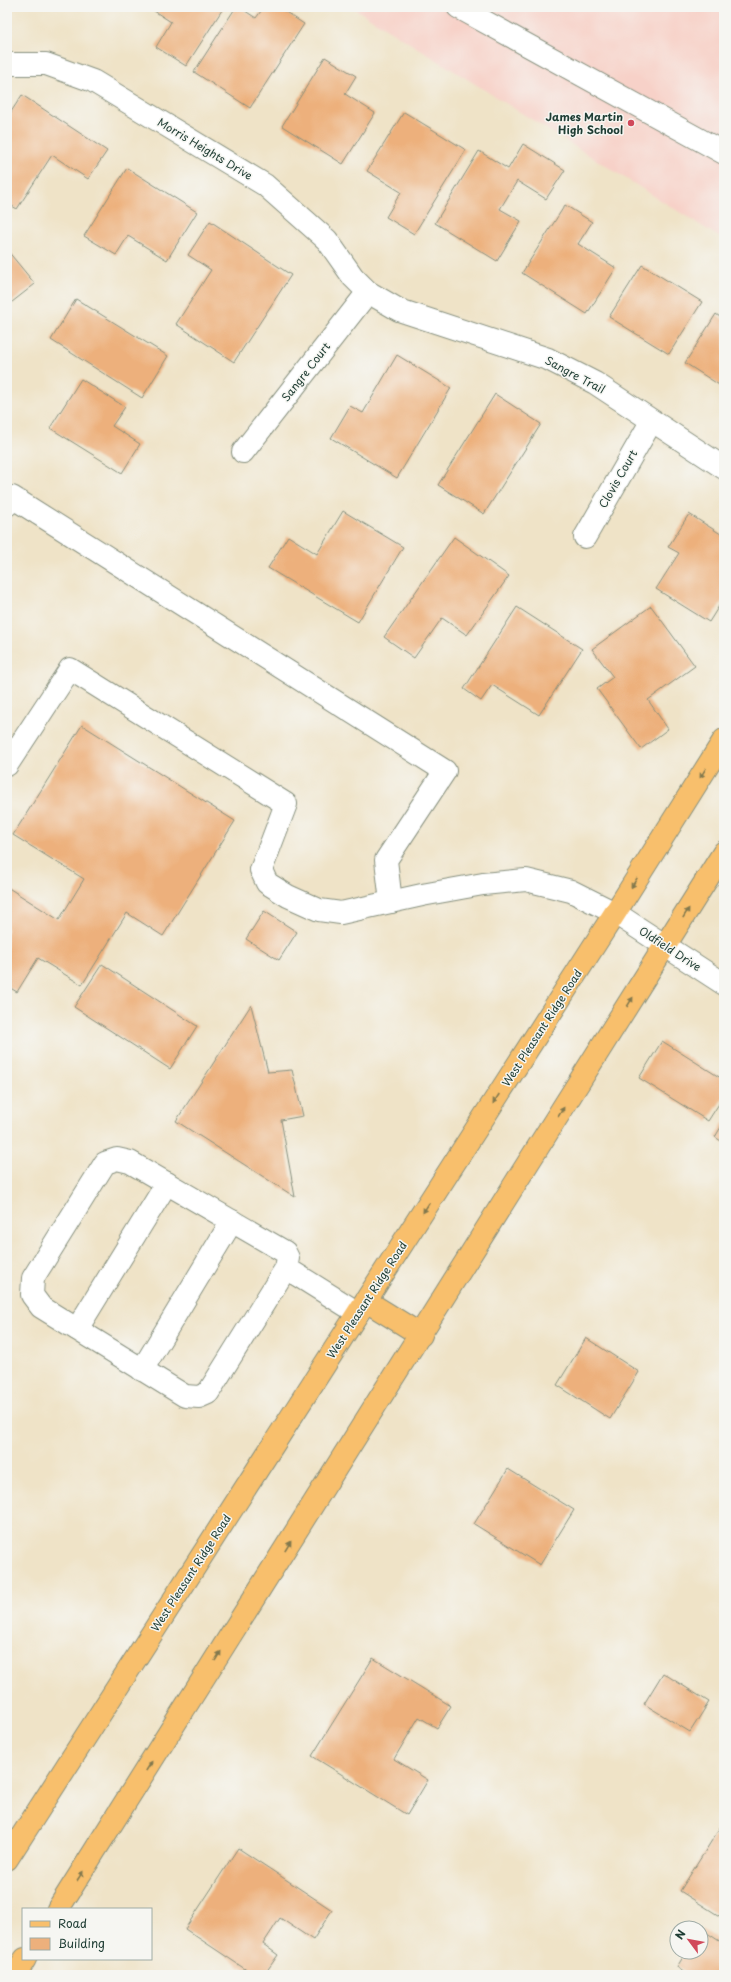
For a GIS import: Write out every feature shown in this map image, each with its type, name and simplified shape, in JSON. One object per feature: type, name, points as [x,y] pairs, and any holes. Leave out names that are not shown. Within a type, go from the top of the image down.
[{"type":"main road","name":"West Pleasant Ridge Road","points":[[7,1859],[616,913],[724,740]]},
{"type":"main road","points":[[59,1908],[724,852]]},
{"type":"main road","points":[[362,1307],[421,1335]]},
{"type":"main road","points":[[15,1975],[24,1960]]},
{"type":"street","points":[[458,7],[724,153]]},
{"type":"street","name":"Morris Heights Drive","points":[[7,64],[46,64],[94,81],[265,186],[327,240],[353,277],[368,292]]},
{"type":"street","name":"Sangre Trail","points":[[368,292],[400,310],[548,359],[595,383],[651,422],[724,468]]},
{"type":"street","name":"Sangre Court","points":[[243,452],[368,292]]},
{"type":"street","name":"Clovis Court","points":[[585,537],[651,422]]},
{"type":"street","points":[[7,505],[12,497],[445,771],[386,860],[392,902]]},
{"type":"street","name":"Oldfield Drive","points":[[7,765],[70,669],[286,804],[261,870],[268,883],[288,896],[319,910],[341,913],[483,884],[526,880],[572,891],[616,913],[724,984]]},
{"type":"street","points":[[117,1159],[130,1162],[167,1183],[285,1252],[288,1258],[286,1268],[208,1393],[199,1397],[185,1396],[142,1370],[41,1308],[32,1295],[33,1278],[105,1163],[117,1159]]},
{"type":"street","points":[[77,1329],[167,1183]]},
{"type":"street","points":[[142,1370],[232,1221]]},
{"type":"street","points":[[286,1268],[362,1307]]},
{"type":"shaded area","name":"James Martin High School","points":[[352,7],[724,7],[724,240]]},
{"type":"building","points":[[148,7],[224,7],[186,66],[156,47],[171,22]]},
{"type":"building","points":[[236,7],[239,7],[256,18],[264,7],[278,7],[304,24],[250,108],[194,72]]},
{"type":"building","points":[[325,57],[356,76],[345,94],[375,113],[343,164],[282,126]]},
{"type":"building","points":[[22,95],[107,151],[88,179],[52,155],[17,209],[7,203],[7,118]]},
{"type":"building","points":[[404,112],[466,150],[414,234],[386,217],[401,192],[367,171]]},
{"type":"building","points":[[523,144],[565,170],[546,199],[517,181],[500,209],[521,221],[497,261],[435,223],[479,151],[508,169]]},
{"type":"building","points":[[127,168],[197,212],[167,260],[128,236],[116,255],[84,236]]},
{"type":"building","points":[[565,205],[592,222],[578,244],[616,268],[587,314],[522,273]]},
{"type":"building","points":[[210,221],[291,275],[234,362],[176,324],[211,270],[188,255]]},
{"type":"building","points":[[7,250],[35,284],[7,306]]},
{"type":"building","points":[[642,265],[702,302],[669,354],[609,317]]},
{"type":"building","points":[[76,299],[168,356],[142,398],[51,340]]},
{"type":"building","points":[[716,314],[724,320],[724,388],[685,363]]},
{"type":"building","points":[[397,355],[451,388],[397,478],[331,438],[350,406],[363,413]]},
{"type":"building","points":[[81,379],[125,407],[112,426],[140,444],[122,473],[50,428]]},
{"type":"building","points":[[495,394],[541,424],[484,514],[438,485]]},
{"type":"building","points":[[343,511],[403,547],[358,622],[268,568],[288,536],[317,554]]},
{"type":"building","points":[[689,514],[724,536],[724,598],[709,622],[656,589],[679,553],[668,547]]},
{"type":"building","points":[[454,537],[509,576],[467,635],[442,618],[414,658],[384,637]]},
{"type":"building","points":[[651,606],[695,666],[648,700],[668,729],[641,749],[597,689],[613,677],[592,649]]},
{"type":"building","points":[[517,607],[582,649],[539,715],[492,685],[481,701],[464,689]]},
{"type":"building","points":[[82,725],[235,821],[163,936],[127,913],[82,985],[38,958],[17,992],[7,986],[7,887],[59,920],[84,879],[13,835]]},
{"type":"building","points":[[264,911],[297,932],[279,960],[246,939]]},
{"type":"building","points":[[102,964],[197,1026],[170,1069],[74,1007]]},
{"type":"building","points":[[251,1005],[268,1072],[292,1070],[303,1116],[281,1120],[295,1197],[176,1121]]},
{"type":"building","points":[[662,1041],[724,1080],[724,1096],[708,1121],[639,1078]]},
{"type":"building","points":[[724,1122],[724,1143],[715,1137]]},
{"type":"building","points":[[586,1338],[639,1372],[610,1419],[557,1385]]},
{"type":"building","points":[[508,1469],[574,1510],[540,1565],[474,1524]]},
{"type":"building","points":[[373,1658],[451,1706],[437,1728],[419,1717],[394,1759],[428,1780],[407,1815],[312,1756]]},
{"type":"building","points":[[663,1673],[709,1702],[690,1732],[644,1704]]},
{"type":"building","points":[[721,1826],[724,1828],[724,1919],[680,1891]]},
{"type":"building","points":[[238,1848],[332,1910],[313,1940],[280,1918],[263,1944],[278,1955],[264,1975],[254,1975],[185,1929]]},
{"type":"building","points":[[709,1934],[724,1944],[724,1975],[687,1975],[677,1967],[681,1960],[709,1960]]},
{"type":"place","name":"James Martin High School","points":[[631,123]]}]
